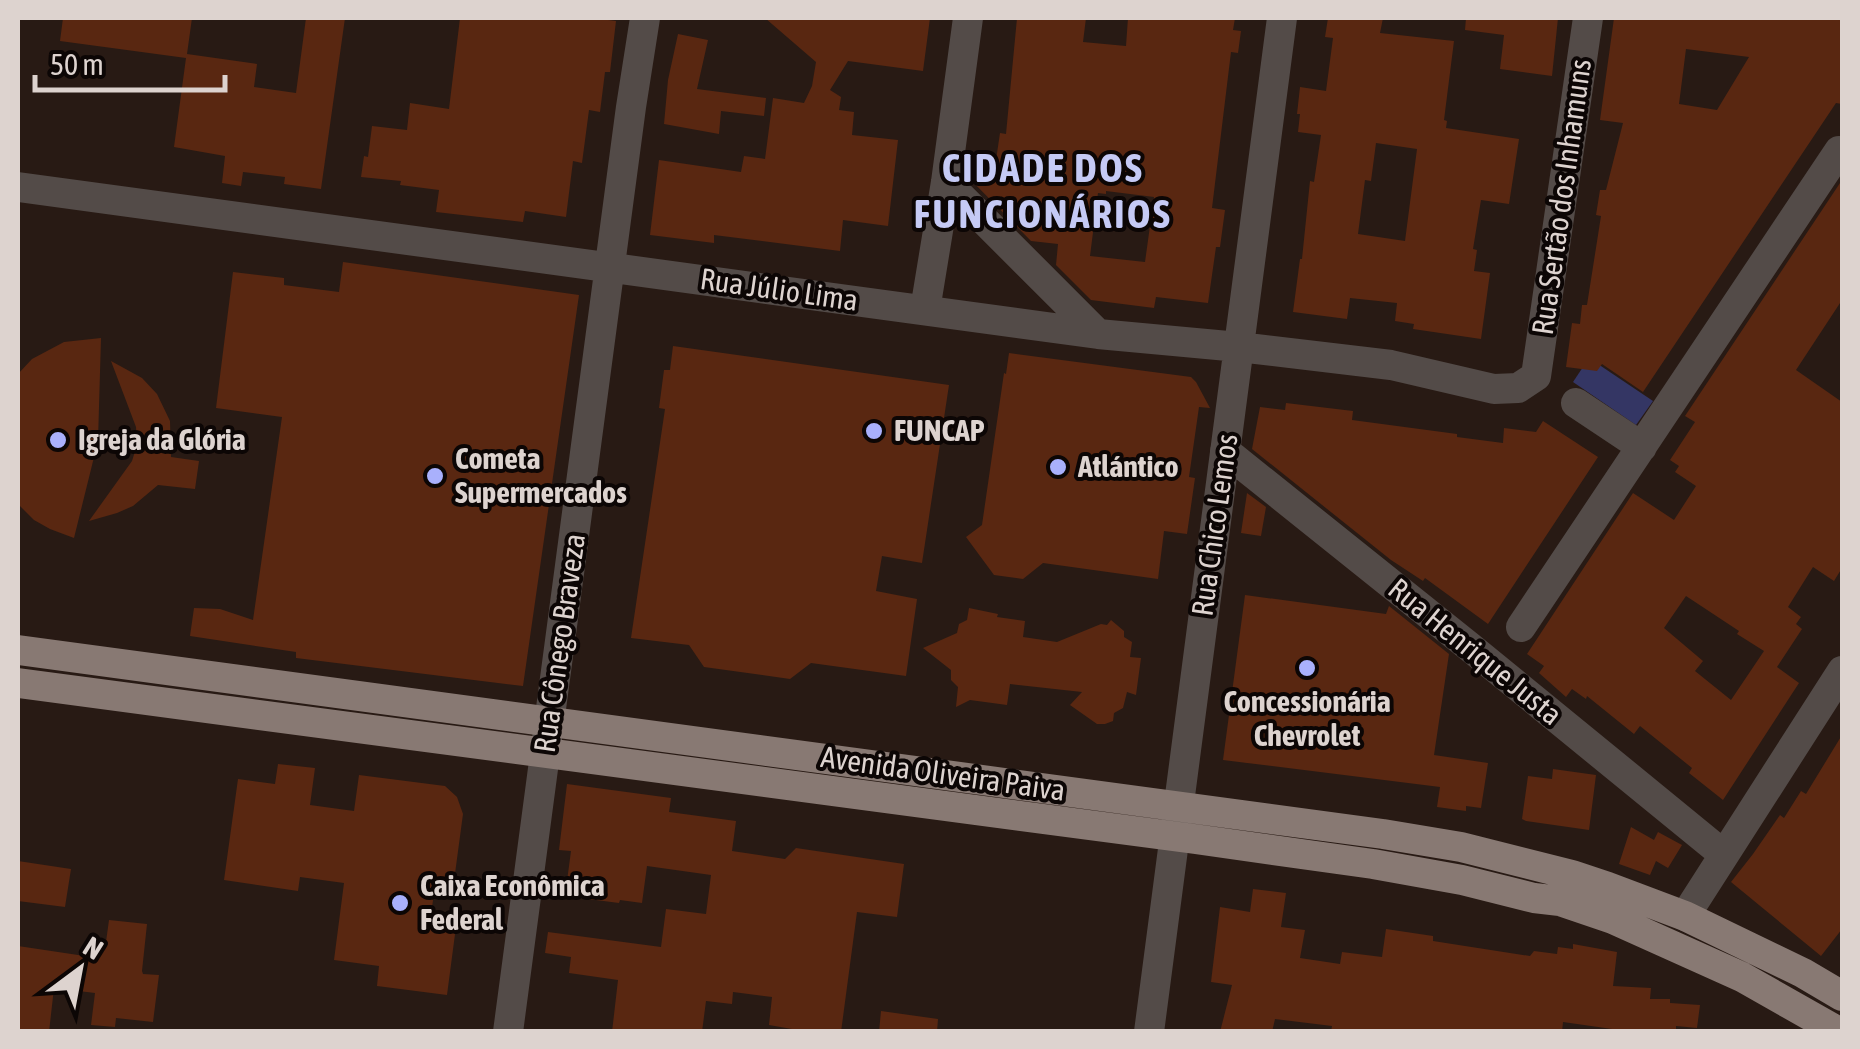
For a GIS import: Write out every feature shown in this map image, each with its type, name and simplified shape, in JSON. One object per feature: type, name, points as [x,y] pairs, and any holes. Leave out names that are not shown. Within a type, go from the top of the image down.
[{"type":"main road","name":"Avenida Oliveira Paiva","points":[[18,650],[550,720],[1177,821],[1534,898],[1560,900],[1639,930],[1742,977],[1838,1032]]},
{"type":"main road","name":"Avenida Oliveira Paiva","points":[[18,683],[545,753],[1177,821],[1383,834],[1461,847],[1572,875],[1685,916],[1842,996]]},
{"type":"street","name":"Rua Cônego Braveza","points":[[508,1032],[645,18]]},
{"type":"street","points":[[925,310],[968,18]]},
{"type":"street","name":"Rua Chico Lemos","points":[[1148,1032],[1282,18]]},
{"type":"street","name":"Rua Sertão dos Inhamuns","points":[[1536,376],[1588,18]]},
{"type":"street","points":[[1521,628],[1839,151]]},
{"type":"street","points":[[946,182],[1098,334]]},
{"type":"street","name":"Rua Júlio Lima","points":[[18,187],[1098,334],[1390,366],[1494,388],[1518,388],[1536,376]]},
{"type":"street","points":[[1536,376],[1642,448]]},
{"type":"street","name":"Rua Henrique Justa","points":[[1225,451],[1723,854]]},
{"type":"street","points":[[1685,916],[1842,671]]},
{"type":"shaded area","points":[[1589,358],[1653,401],[1636,425],[1573,382]]},
{"type":"building","points":[[63,18],[192,18],[187,54],[257,64],[254,87],[296,93],[306,18],[345,18],[321,189],[284,184],[285,177],[243,172],[241,186],[222,183],[225,156],[174,147],[186,58],[60,41]]},
{"type":"building","points":[[460,18],[616,21],[600,112],[589,110],[582,163],[573,161],[566,217],[525,211],[523,222],[436,212],[439,190],[361,177],[372,126],[407,130],[410,103],[449,109]]},
{"type":"building","points":[[765,18],[930,18],[923,71],[848,61],[830,90],[841,97],[839,110],[854,112],[852,135],[898,140],[888,226],[843,220],[840,251],[714,235],[714,243],[650,235],[659,160],[741,172],[744,156],[765,159],[773,98],[804,103],[816,62]]},
{"type":"building","points":[[1017,18],[1086,18],[1083,42],[1126,46],[1128,18],[1235,18],[1233,30],[1241,31],[1238,53],[1231,52],[1212,208],[1225,210],[1208,303],[1156,297],[1154,308],[1091,300],[1056,265],[1058,244],[1031,241],[967,176],[993,180],[1000,133],[1006,134]],"holes":[[[1098,193],[1154,197],[1145,262],[1090,256]]]},
{"type":"building","points":[[1328,18],[1383,18],[1380,33],[1454,41],[1446,128],[1519,139],[1509,204],[1481,200],[1473,249],[1477,250],[1474,271],[1490,273],[1481,339],[1413,329],[1414,324],[1395,321],[1397,303],[1350,298],[1347,319],[1293,312],[1310,181],[1314,182],[1321,135],[1298,132],[1300,87],[1326,91],[1333,38],[1325,37]],"holes":[[[1376,143],[1417,149],[1405,241],[1358,234],[1365,180],[1371,181]]]},
{"type":"building","points":[[1466,18],[1558,18],[1552,76],[1500,69],[1504,35],[1465,30]]},
{"type":"building","points":[[1614,18],[1842,18],[1842,104],[1836,103],[1643,392],[1602,364],[1597,371],[1566,367],[1572,323],[1580,324],[1582,305],[1587,305],[1601,216],[1596,215],[1600,190],[1606,190],[1623,123],[1600,120]],"holes":[[[1686,49],[1749,57],[1717,110],[1679,104]]]},
{"type":"building","points":[[678,34],[708,40],[697,89],[766,98],[764,116],[721,111],[719,134],[664,124]]},
{"type":"building","points":[[1842,180],[1842,300],[1796,370],[1842,402],[1842,568],[1834,581],[1813,567],[1788,607],[1801,617],[1796,624],[1802,629],[1777,667],[1799,683],[1723,800],[1689,773],[1692,768],[1640,726],[1634,734],[1587,696],[1586,699],[1572,689],[1566,697],[1539,673],[1544,666],[1527,654],[1633,493],[1674,520],[1696,486],[1675,472],[1679,466],[1670,460],[1695,422],[1685,416]],"holes":[[[1686,596],[1739,631],[1737,634],[1764,651],[1731,700],[1695,671],[1703,661],[1664,628]]]},
{"type":"building","name":"Cometa Supermercados","points":[[343,262],[579,295],[523,686],[296,658],[296,652],[190,636],[194,608],[220,609],[253,620],[282,417],[216,408],[233,272],[284,278],[284,285],[339,292]]},
{"type":"building","name":"Igreja da Glória","points":[[101,338],[98,441],[74,538],[34,520],[18,504],[18,374],[32,359],[64,342]]},
{"type":"building","points":[[673,346],[949,385],[922,563],[882,556],[876,591],[917,599],[906,676],[811,663],[790,679],[704,667],[689,645],[631,638],[665,409],[659,408],[664,370],[670,370]]},
{"type":"building","name":"Atlántico","points":[[1009,353],[1191,377],[1196,382],[1210,408],[1199,407],[1189,477],[1195,478],[1187,534],[1164,531],[1158,579],[1043,563],[1023,579],[994,575],[966,537],[982,525]]},
{"type":"building","points":[[111,361],[142,378],[157,394],[170,421],[171,457],[199,461],[195,489],[158,485],[133,506],[89,521],[132,461],[137,445],[136,427]]},
{"type":"building","points":[[1286,403],[1353,411],[1352,420],[1503,443],[1504,428],[1536,432],[1543,421],[1598,457],[1488,624],[1425,578],[1423,581],[1391,560],[1252,449],[1260,407],[1285,410]]},
{"type":"building","points":[[1247,493],[1266,507],[1261,536],[1241,533]]},
{"type":"building","name":"Concessionária Chevrolet","points":[[1245,595],[1386,614],[1389,606],[1449,654],[1434,755],[1488,763],[1481,808],[1466,806],[1466,811],[1437,807],[1440,787],[1223,760]]},
{"type":"building","points":[[969,608],[1025,621],[1023,637],[1057,642],[1107,625],[1111,620],[1132,642],[1130,657],[1141,658],[1136,695],[1127,692],[1123,708],[1114,713],[1113,721],[1105,724],[1097,724],[1070,705],[1082,692],[1010,684],[1007,705],[970,700],[956,707],[958,687],[951,680],[951,670],[923,648],[957,633],[959,624],[967,620]]},
{"type":"building","points":[[1842,735],[1842,929],[1821,956],[1731,882],[1780,815],[1784,818],[1801,791],[1806,794]]},
{"type":"building","name":"Caixa Econômica Federal","points":[[278,764],[315,768],[310,805],[354,811],[359,775],[445,786],[457,797],[463,814],[454,881],[436,878],[431,915],[457,919],[447,995],[377,986],[379,966],[334,960],[344,883],[300,877],[298,891],[224,880],[238,779],[275,784]]},
{"type":"building","points":[[1553,769],[1596,775],[1589,830],[1522,819],[1528,776],[1552,779]]},
{"type":"building","points":[[567,784],[671,798],[669,812],[736,821],[732,851],[785,859],[796,848],[904,864],[897,917],[857,912],[841,1032],[809,1032],[769,1025],[772,997],[733,992],[732,1004],[706,1001],[702,1032],[612,1032],[618,980],[569,973],[571,957],[545,953],[548,932],[661,947],[666,909],[706,914],[711,875],[647,866],[642,903],[565,896],[571,851],[559,850]]},
{"type":"building","points":[[1631,827],[1654,840],[1658,832],[1682,845],[1668,868],[1656,861],[1650,875],[1619,864]]},
{"type":"building","points":[[18,861],[71,869],[65,907],[18,901]]},
{"type":"building","points":[[1253,889],[1286,893],[1281,927],[1305,930],[1300,958],[1340,964],[1342,952],[1382,957],[1386,929],[1433,936],[1433,941],[1530,956],[1534,951],[1557,954],[1558,947],[1573,949],[1573,944],[1617,952],[1613,986],[1651,988],[1650,999],[1700,1005],[1697,1028],[1676,1026],[1676,1030],[1669,1032],[1633,1032],[1563,1022],[1562,1032],[1331,1032],[1332,1026],[1275,1019],[1272,1032],[1220,1032],[1232,985],[1211,982],[1220,907],[1250,912]]},
{"type":"building","points":[[109,920],[147,924],[142,971],[159,975],[153,1022],[116,1018],[115,1027],[91,1025],[95,993],[54,988],[49,1032],[18,1032],[18,946],[98,958],[100,948],[105,949]]},
{"type":"building","points":[[881,1011],[938,1019],[937,1032],[879,1032]]},
{"type":"place","name":"FUNCAP","points":[[874,431]]},
{"type":"place","name":"Igreja da Glória","points":[[58,440]]},
{"type":"place","name":"Atlántico","points":[[1058,467]]},
{"type":"place","name":"Cometa Supermercados","points":[[435,476]]},
{"type":"place","name":"Concessionária Chevrolet","points":[[1307,668]]},
{"type":"place","name":"Caixa Econômica Federal","points":[[400,903]]},
{"type":"district","name":"CIDADE DOS FUNCIONÁRIOS","points":[[1043,191]]}]
